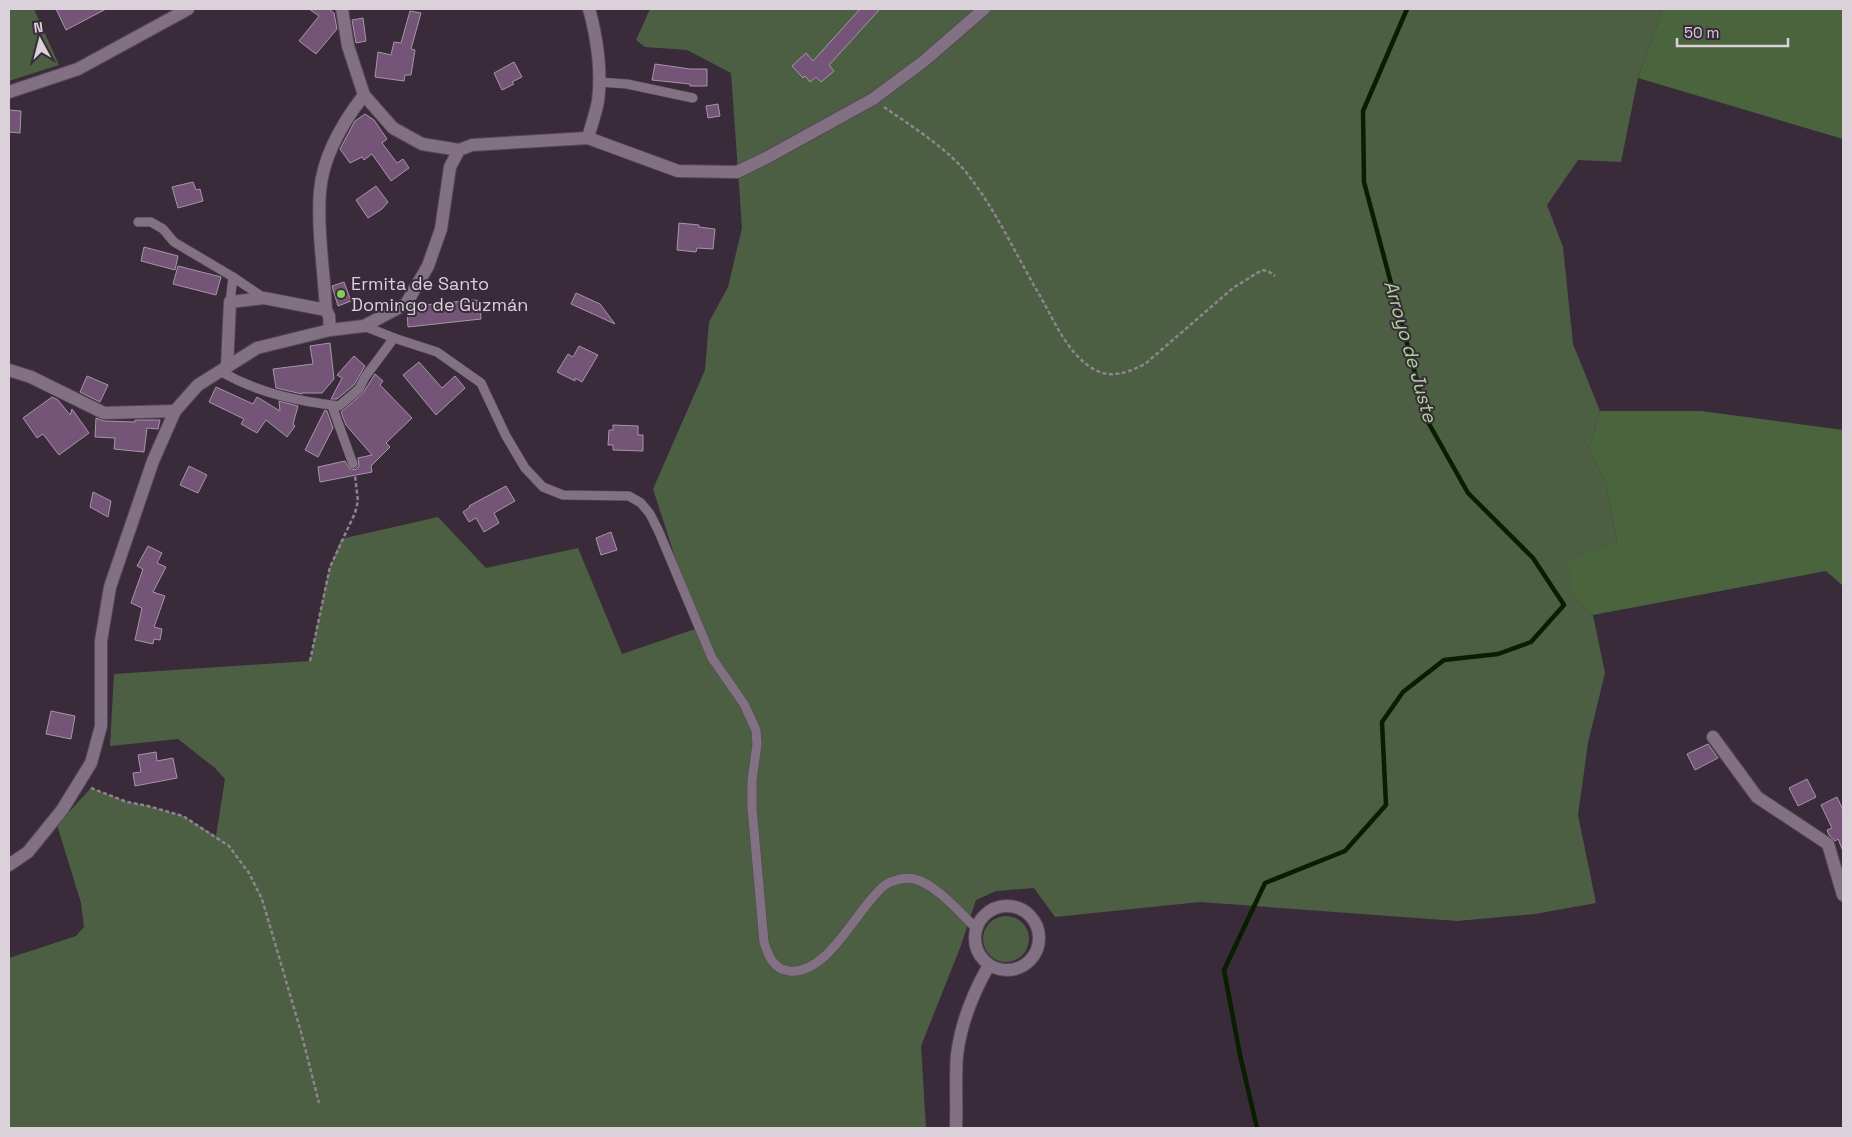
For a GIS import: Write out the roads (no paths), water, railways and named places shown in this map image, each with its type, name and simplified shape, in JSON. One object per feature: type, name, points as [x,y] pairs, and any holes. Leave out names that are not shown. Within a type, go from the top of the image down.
[{"type":"street","points":[[9,92],[78,68],[188,9]]},
{"type":"street","points":[[342,9],[348,46],[364,95],[393,128],[422,144],[459,150],[472,145],[588,138],[678,171],[737,172],[873,99],[924,61],[984,9]]},
{"type":"street","points":[[588,138],[598,100],[599,69],[589,9]]},
{"type":"street","points":[[330,330],[329,316],[326,310],[320,190],[326,164],[336,140],[364,95]]},
{"type":"street","points":[[9,864],[28,852],[62,810],[91,763],[101,726],[101,642],[110,587],[153,461],[175,411],[198,385],[257,348],[330,330],[364,326],[406,304],[428,266],[441,229],[450,166],[459,150]]},
{"type":"street","points":[[224,369],[230,302],[264,298],[326,310]]},
{"type":"street","points":[[9,370],[31,376],[104,413],[175,411]]},
{"type":"street","points":[[1713,738],[1757,797],[1828,844],[1843,895]]},
{"type":"street","points":[[1006,906],[1015,907],[1025,911],[1035,922],[1039,935],[1036,951],[1026,964],[1010,970],[996,968],[984,961],[977,950],[974,939],[976,928],[981,918],[993,909],[1006,906]]},
{"type":"street","points":[[956,1128],[958,1054],[963,1025],[972,997],[989,965]]},
{"type":"lane","points":[[598,82],[627,84],[694,98]]},
{"type":"lane","points":[[138,222],[151,222],[163,229],[174,242],[264,298]]},
{"type":"lane","points":[[230,302],[233,277]]},
{"type":"lane","points":[[364,326],[436,352],[481,383],[506,436],[525,468],[544,487],[563,495],[629,496],[641,503],[650,514],[712,658],[744,704],[756,730],[757,744],[752,780],[752,808],[764,942],[774,964],[783,970],[797,972],[807,968],[824,956],[876,894],[886,885],[898,879],[913,879],[930,886],[976,928]]},
{"type":"lane","points":[[224,369],[232,378],[284,398],[339,406],[359,389],[365,377],[394,338]]},
{"type":"lane","points":[[332,406],[353,464]]},
{"type":"waterway","name":"Arroyo de Juste","points":[[1257,1128],[1240,1055],[1224,970],[1265,883],[1345,851],[1386,805],[1382,722],[1403,692],[1444,660],[1498,654],[1531,642],[1564,605],[1533,558],[1468,493],[1428,422],[1364,182],[1363,111],[1407,9]]},
{"type":"place","name":"Ermita de Santo Domingo de Guzmán","points":[[341,294]]}]
